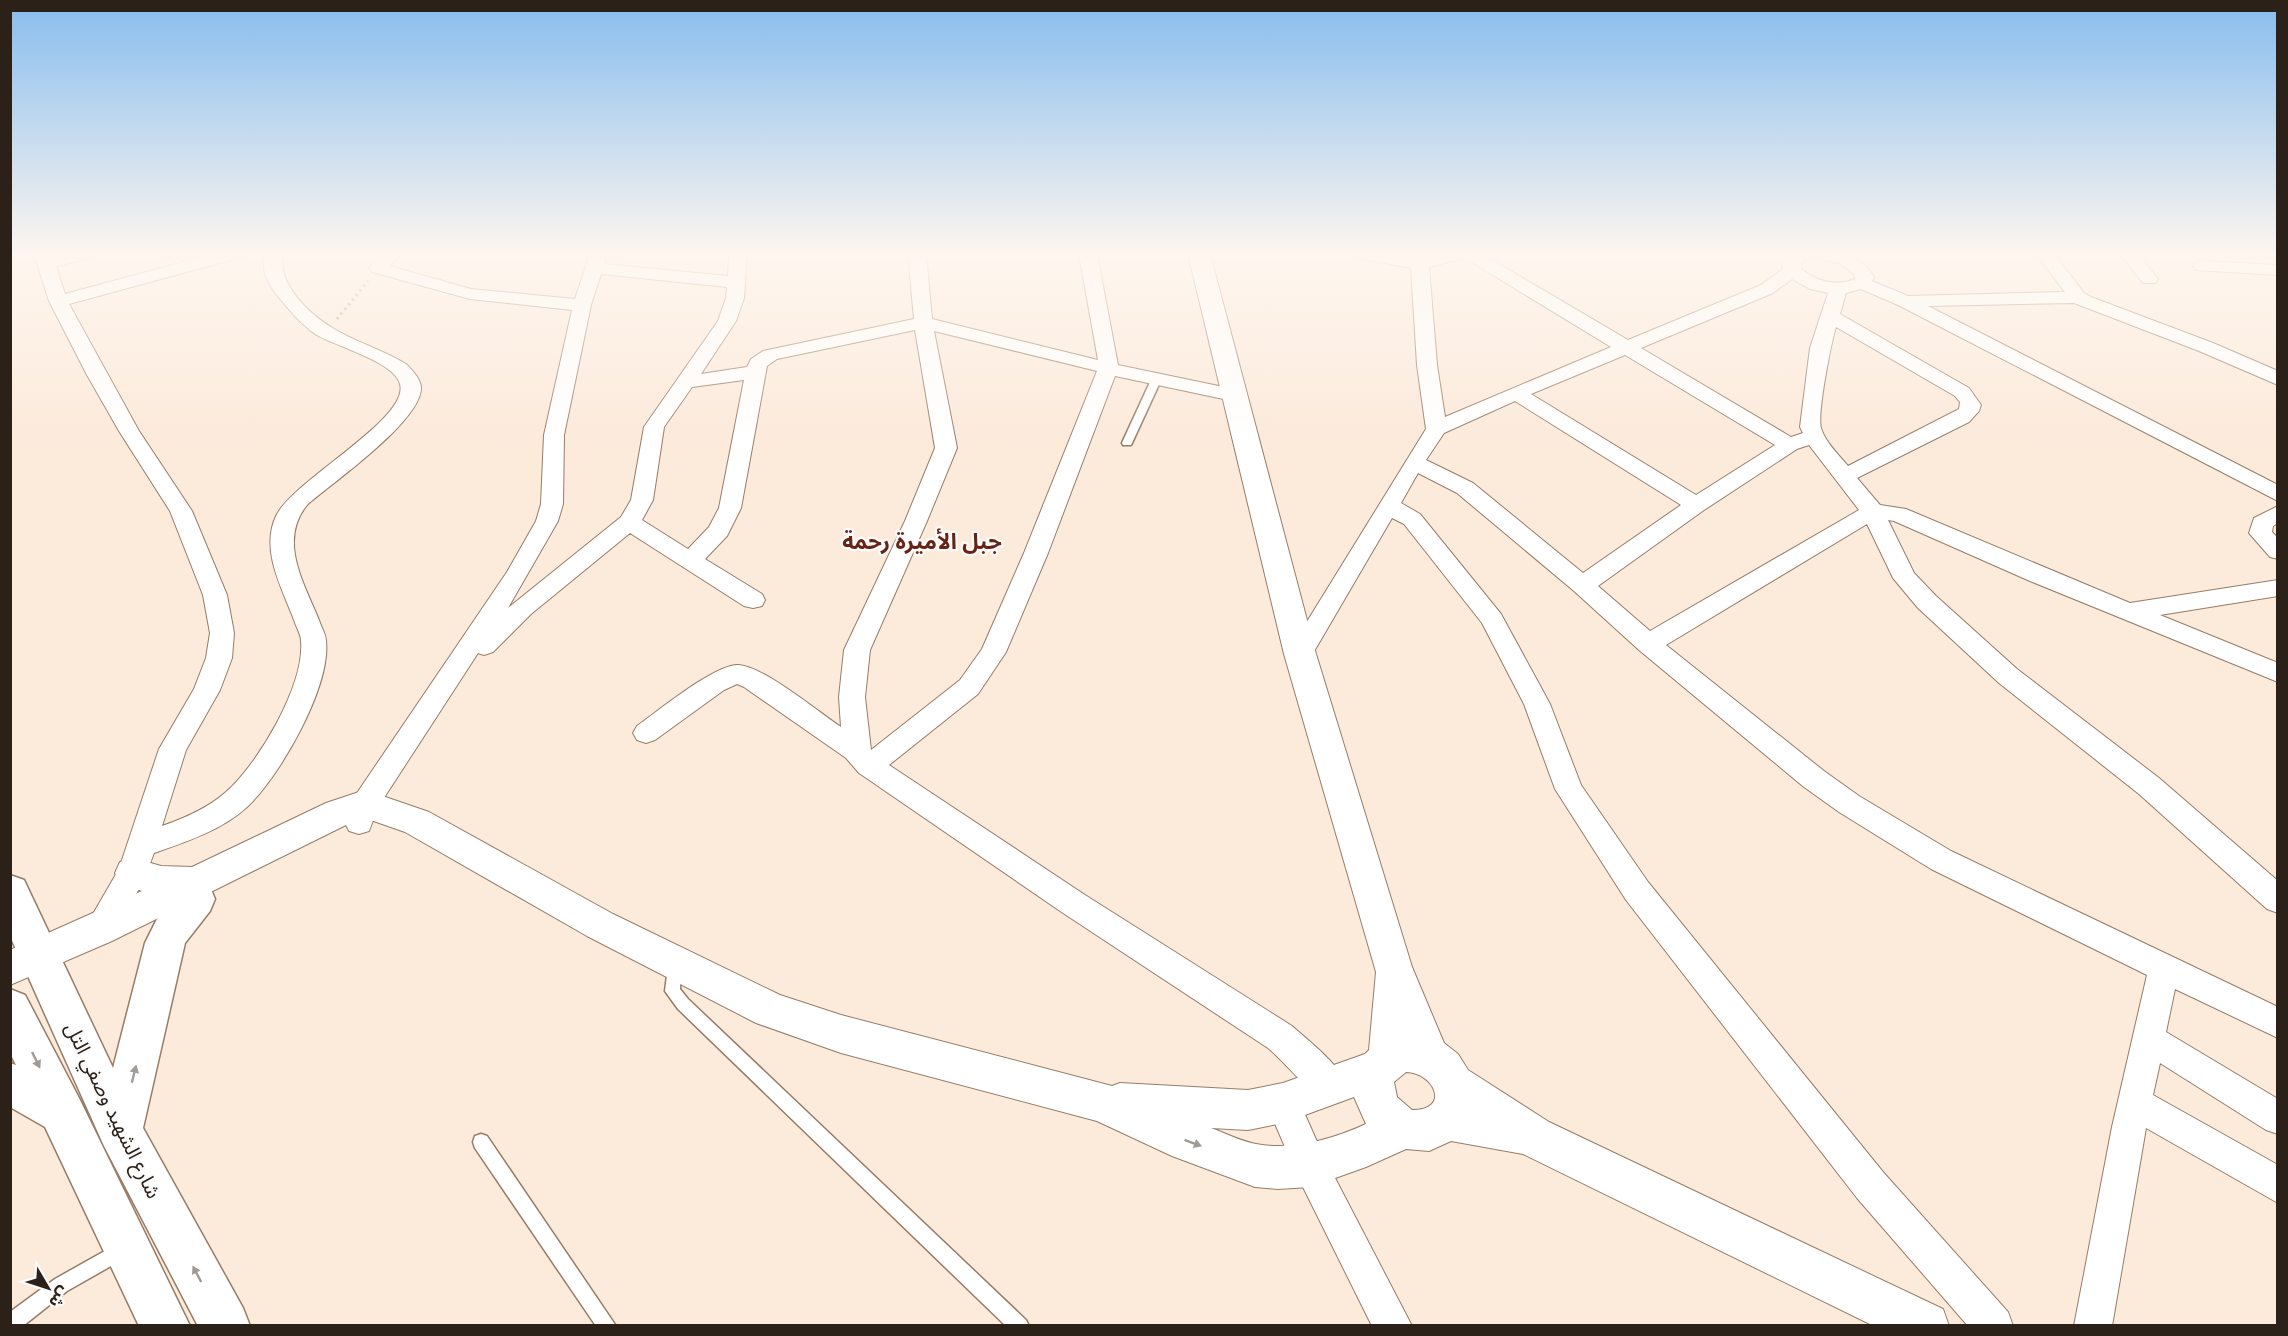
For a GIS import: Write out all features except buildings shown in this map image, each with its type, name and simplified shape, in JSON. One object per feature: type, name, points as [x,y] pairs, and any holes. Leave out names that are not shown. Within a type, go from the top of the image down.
[{"type":"main road","points":[[120,1131],[165,943],[197,890]]},
{"type":"main road","name":"شارع الشهيد وصفي التل","points":[[10,891],[22,919],[33,965],[74,1032],[120,1131],[225,1326]]},
{"type":"main road","points":[[10,1008],[165,1326]]},
{"type":"main road","points":[[10,1083],[63,1113]]},
{"type":"street","points":[[66,316],[129,431],[181,511],[215,595],[222,633],[219,658],[207,690],[173,749],[139,859],[93,940]]},
{"type":"street","points":[[139,859],[236,799],[279,744],[298,706],[310,670],[314,642],[285,562],[280,539],[283,526],[288,513],[305,495],[396,418],[411,397],[411,385],[399,368],[322,330],[310,316]]},
{"type":"street","points":[[10,991],[33,965],[93,940],[197,890],[320,839],[371,813],[456,664],[518,575],[547,521],[552,504],[554,435],[580,316]]},
{"type":"street","points":[[456,664],[486,645],[522,608],[628,522],[642,500],[654,427],[729,316]]},
{"type":"street","points":[[862,759],[852,697],[857,650],[916,521],[946,448],[927,350],[923,316]]},
{"type":"street","points":[[862,759],[969,687],[993,652],[1054,510],[1109,367],[1100,316]]},
{"type":"street","points":[[1214,316],[1300,654],[1393,967],[1444,1087],[1439,1127],[1429,1131],[1417,1132],[1404,1129],[1383,1114],[1376,1104],[1372,1081],[1383,1064],[1393,967]]},
{"type":"street","points":[[1424,316],[1427,365],[1436,429]]},
{"type":"street","points":[[1575,316],[1790,445]]},
{"type":"street","points":[[1300,654],[1436,429],[1701,316]]},
{"type":"street","points":[[1830,316],[1820,348],[1815,379],[1810,418],[1813,435],[1873,512],[1905,578],[1927,602],[2008,676],[2149,786],[2277,900]]},
{"type":"street","points":[[1831,316],[1962,392],[1969,398],[1972,405],[1970,411],[1962,418],[1846,475]]},
{"type":"street","points":[[1934,316],[2277,494]]},
{"type":"street","points":[[2128,316],[2206,347],[2277,379]]},
{"type":"street","points":[[691,560],[719,531],[730,508],[742,452],[754,372],[758,363],[770,355],[871,332],[924,323],[1156,380],[1233,395]]},
{"type":"street","points":[[684,382],[754,372]]},
{"type":"street","points":[[1516,393],[1696,505]]},
{"type":"street","points":[[1582,585],[1696,505],[1790,445],[1813,435]]},
{"type":"street","points":[[1414,462],[1465,488],[1582,585],[1648,644],[1814,779],[1849,804],[1941,860],[2277,1023]]},
{"type":"street","points":[[1388,506],[1412,519],[1492,620],[1537,704],[1569,789],[1637,891],[1870,1185],[1994,1326]]},
{"type":"street","points":[[1648,644],[1767,571],[1873,512],[1888,512],[1914,519],[2029,571],[2132,611],[2277,673]]},
{"type":"street","points":[[2277,513],[2262,523],[2260,533],[2277,552]]},
{"type":"street","points":[[628,522],[753,600]]},
{"type":"street","points":[[2132,611],[2277,588]]},
{"type":"street","points":[[646,733],[715,683],[737,674],[753,680],[862,759],[1074,904],[1272,1032],[1301,1055],[1332,1088]]},
{"type":"street","points":[[371,813],[417,822],[600,925],[770,1010],[841,1034],[1102,1102],[1187,1141],[1255,1165],[1278,1167],[1310,1165],[1366,1146],[1404,1129]]},
{"type":"street","points":[[139,859],[172,883],[197,890]]},
{"type":"street","points":[[2093,1326],[2096,1297],[2164,968]]},
{"type":"street","points":[[2149,1039],[2277,1118]]},
{"type":"street","points":[[1102,1102],[1248,1110],[1284,1103],[1332,1088],[1401,1053],[1415,1053],[1444,1087],[1534,1137],[1926,1326]]},
{"type":"street","points":[[1284,1103],[1310,1165],[1393,1326]]},
{"type":"street","points":[[2135,1103],[2277,1185]]},
{"type":"lane","points":[[1127,443],[1156,380]]},
{"type":"lane","points":[[674,963],[672,991],[683,1004],[1020,1326]]},
{"type":"lane","points":[[481,1142],[607,1326]]},
{"type":"lane","points":[[10,1324],[61,1285],[127,1247]]},
{"type":"path","points":[[322,330],[341,316]]},
{"type":"district","name":"جبل الأميرة رحمة","points":[[922,540]]}]
